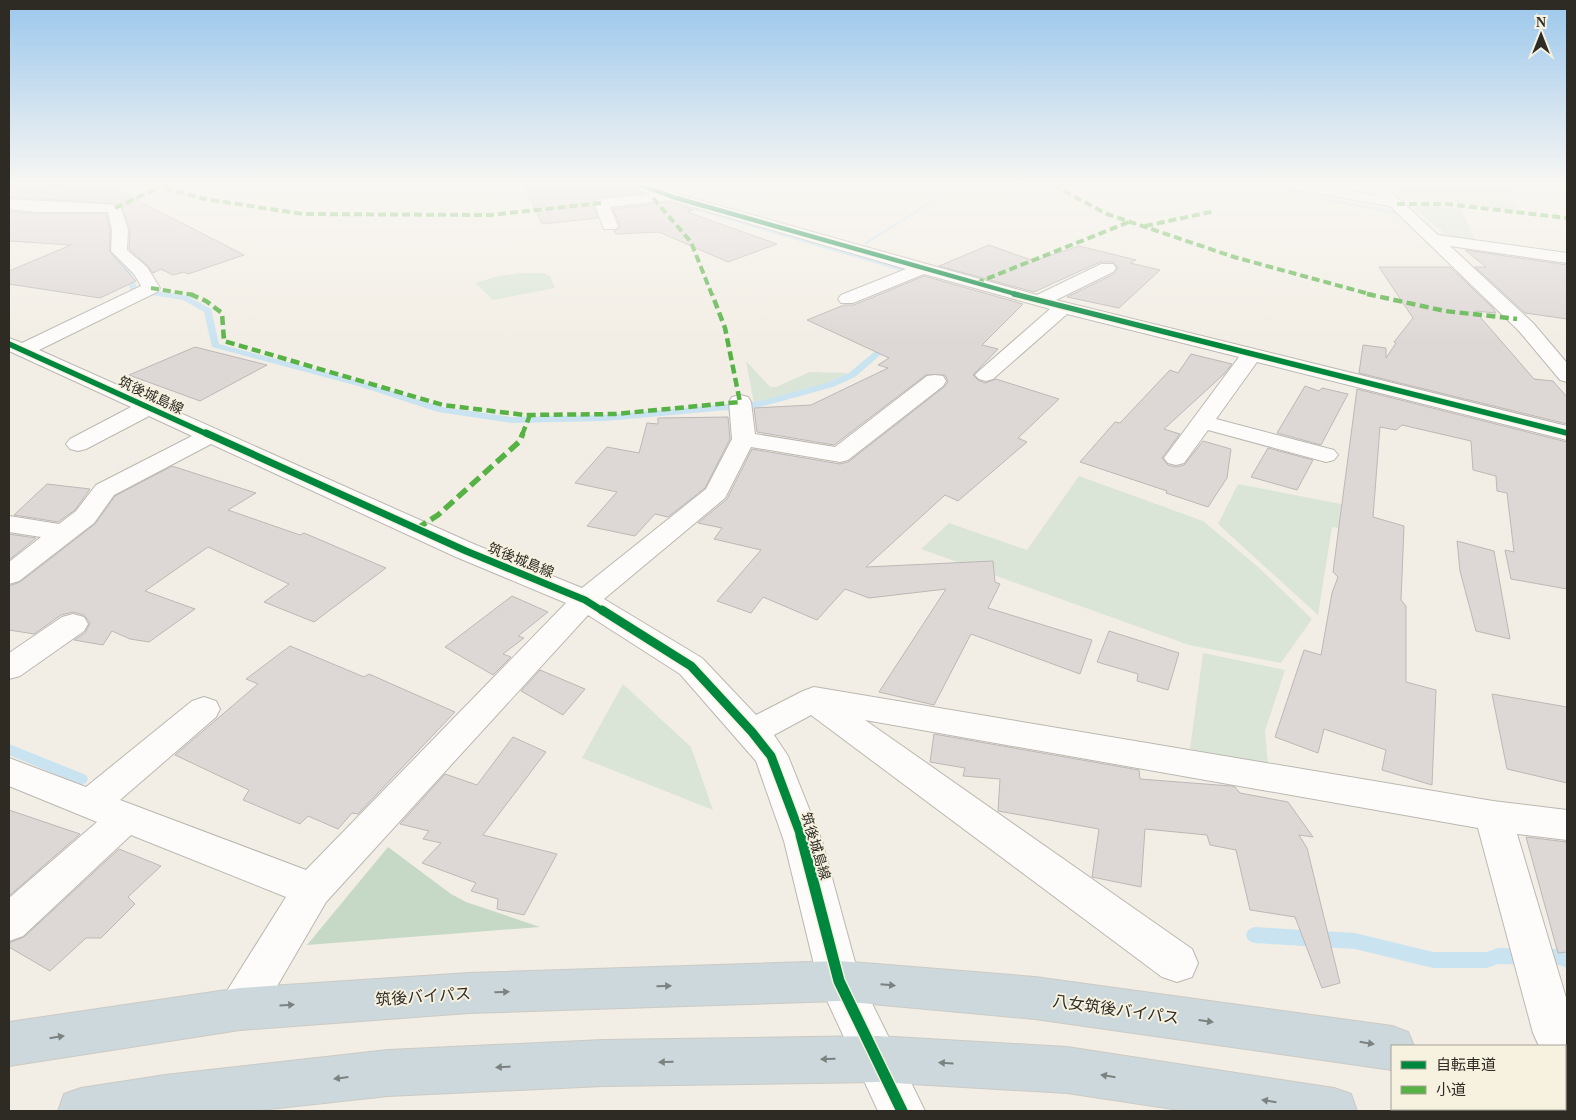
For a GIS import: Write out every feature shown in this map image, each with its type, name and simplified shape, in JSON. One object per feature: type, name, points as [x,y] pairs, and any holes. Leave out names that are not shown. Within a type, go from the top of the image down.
[{"type":"highway","name":"筑後バイパス","points":[[9,1044],[240,1009],[469,992],[839,981]]},
{"type":"highway","name":"八女筑後バイパス","points":[[839,981],[1035,998],[1391,1048]]},
{"type":"highway","points":[[81,1111],[165,1098],[388,1073],[603,1063],[877,1059],[1066,1070],[1334,1111]]},
{"type":"street","points":[[16,347],[151,288],[141,271],[119,251],[120,237]]},
{"type":"street","points":[[815,237],[1039,301],[1567,433]]},
{"type":"street","points":[[1435,239],[1567,258]]},
{"type":"street","points":[[1435,239],[1526,327],[1567,376]]},
{"type":"street","points":[[847,299],[923,268]]},
{"type":"street","points":[[1039,301],[1107,268]]},
{"type":"street","points":[[986,375],[1064,307]]},
{"type":"street","name":"筑後城島線","points":[[16,347],[466,552],[585,600],[692,666],[752,732],[771,756],[803,841],[839,981],[902,1111]]},
{"type":"street","points":[[1176,458],[1252,354]]},
{"type":"street","points":[[744,439],[840,455],[935,381]]},
{"type":"street","points":[[240,1009],[312,890],[585,600],[716,493],[744,439],[740,402]]},
{"type":"street","points":[[78,444],[148,407]]},
{"type":"street","points":[[1202,422],[1326,455]]},
{"type":"street","points":[[9,576],[85,517],[105,490],[209,436]]},
{"type":"street","points":[[9,524],[65,533]]},
{"type":"street","points":[[9,668],[73,624]]},
{"type":"street","points":[[814,699],[1177,963]]},
{"type":"street","points":[[752,732],[814,699],[1494,816],[1567,825]]},
{"type":"street","points":[[91,804],[204,709]]},
{"type":"street","points":[[9,772],[312,890]]},
{"type":"street","points":[[1494,816],[1555,1033]]},
{"type":"street","points":[[9,923],[126,818]]},
{"type":"shaded area","points":[[1474,237],[1475,240],[1451,238]]},
{"type":"shaded area","points":[[520,273],[543,273],[550,276],[555,288],[493,300],[475,283],[499,276]]},
{"type":"shaded area","points":[[746,361],[770,387],[776,387],[810,372],[848,373],[826,384],[754,403]]},
{"type":"shaded area","points":[[1079,476],[1203,521],[1257,566],[1312,619],[1281,663],[1189,645],[921,549],[949,523],[1027,550]]},
{"type":"shaded area","points":[[1238,484],[1351,506],[1344,529],[1332,527],[1318,615],[1218,524]]},
{"type":"shaded area","points":[[1203,653],[1285,670],[1265,731],[1268,764],[1190,749]]},
{"type":"shaded area","points":[[623,684],[691,747],[713,810],[582,758]]},
{"type":"green space","points":[[388,847],[451,894],[466,902],[540,927],[307,945]]},
{"type":"water","points":[[873,237],[878,237],[867,244],[864,243]]},
{"type":"building","points":[[9,237],[110,237],[110,252],[136,281],[100,298],[9,284],[9,271],[71,245],[9,241]]},
{"type":"building","points":[[130,237],[210,237],[244,255],[188,274],[184,272],[173,275],[161,269],[153,273],[129,249]]},
{"type":"building","points":[[671,237],[758,237],[777,244],[728,262]]},
{"type":"building","points":[[989,245],[1034,261],[1079,246],[1136,260],[1130,263],[1160,270],[1119,308],[1067,297],[1114,274],[1118,268],[1113,262],[1100,262],[1034,292],[939,266]]},
{"type":"building","points":[[1465,250],[1567,265],[1567,319],[1525,313],[1475,267],[1486,267]]},
{"type":"building","points":[[1379,267],[1450,267],[1493,308],[1496,313],[1475,311],[1534,379],[1553,381],[1567,397],[1567,424],[1359,373],[1363,345],[1386,348],[1386,358],[1396,343],[1394,342],[1413,318]]},
{"type":"building","points":[[924,276],[1023,304],[982,345],[998,349],[973,375],[985,383],[996,379],[1059,399],[1018,438],[1027,442],[958,501],[945,495],[866,567],[993,561],[995,582],[1000,584],[988,608],[1092,640],[1080,674],[971,634],[934,705],[879,692],[946,589],[869,598],[845,589],[817,620],[763,597],[751,613],[717,601],[761,550],[714,539],[722,528],[698,523],[727,499],[752,449],[840,464],[848,462],[944,387],[948,382],[945,375],[926,375],[834,445],[757,432],[754,408],[811,405],[888,368],[878,365],[889,358],[807,320],[844,305],[854,305]]},
{"type":"building","points":[[195,347],[267,365],[200,401],[129,375]]},
{"type":"building","points":[[1191,354],[1232,364],[1224,374],[1164,429],[1180,434],[1162,458],[1168,465],[1176,467],[1184,465],[1203,441],[1231,449],[1227,478],[1208,507],[1080,462],[1115,422],[1120,423],[1170,370],[1178,373]]},
{"type":"building","points":[[1305,386],[1319,391],[1322,388],[1348,394],[1321,445],[1277,433]]},
{"type":"building","points":[[1357,389],[1567,442],[1567,589],[1511,579],[1505,550],[1514,552],[1507,493],[1497,491],[1496,476],[1473,470],[1471,441],[1402,425],[1396,430],[1380,427],[1373,517],[1404,526],[1401,600],[1406,606],[1406,682],[1436,690],[1432,785],[1382,770],[1386,750],[1324,729],[1318,753],[1275,737],[1304,650],[1321,655],[1332,593],[1338,577],[1333,572]]},
{"type":"building","points":[[728,417],[730,439],[705,488],[668,517],[655,514],[635,536],[587,526],[617,492],[575,483],[607,447],[639,453],[647,423],[658,424],[658,418]]},
{"type":"building","points":[[1268,448],[1313,460],[1297,490],[1251,477]]},
{"type":"building","points":[[172,466],[256,493],[228,510],[300,535],[304,533],[386,568],[314,622],[264,602],[289,584],[208,547],[145,591],[195,609],[149,642],[130,639],[112,631],[103,645],[74,640],[85,633],[90,623],[84,615],[73,612],[61,615],[34,634],[9,630],[9,586],[20,582],[95,524],[115,496]]},
{"type":"building","points":[[47,484],[90,489],[75,510],[58,522],[14,515]]},
{"type":"building","points":[[9,534],[36,538],[9,560]]},
{"type":"building","points":[[1457,541],[1494,551],[1510,639],[1476,631],[1460,571]]},
{"type":"building","points":[[512,596],[548,612],[518,636],[524,638],[503,654],[511,657],[493,675],[445,647]]},
{"type":"building","points":[[1109,631],[1179,653],[1168,690],[1137,681],[1138,674],[1097,662]]},
{"type":"building","points":[[290,646],[364,677],[369,674],[455,712],[358,814],[352,813],[338,829],[308,816],[300,824],[243,800],[249,790],[175,755],[258,684],[246,679]]},
{"type":"building","points":[[540,670],[585,689],[563,715],[521,691]]},
{"type":"building","points":[[1492,694],[1567,707],[1567,783],[1507,769]]},
{"type":"building","points":[[934,734],[1139,770],[1140,779],[1231,786],[1235,787],[1240,793],[1288,802],[1313,837],[1299,835],[1307,848],[1340,983],[1322,988],[1295,917],[1250,910],[1236,850],[1210,845],[1207,835],[1145,829],[1141,887],[1092,877],[1099,829],[998,811],[1000,779],[963,776],[965,768],[930,762]]},
{"type":"building","points":[[513,737],[546,752],[483,835],[557,854],[524,915],[497,909],[498,899],[471,891],[476,883],[422,863],[441,843],[423,839],[429,831],[400,824],[445,774],[477,785]]},
{"type":"building","points":[[9,810],[80,834],[9,896]]},
{"type":"building","points":[[1526,837],[1567,842],[1567,952],[1558,953]]},
{"type":"building","points":[[119,849],[161,866],[128,897],[135,904],[101,938],[86,938],[50,971],[9,947],[9,943],[24,937]]},
{"type":"waterway","points":[[109,237],[108,250],[126,269],[134,290],[185,298],[208,311],[215,345],[361,384],[441,410],[511,420],[606,418],[760,404],[830,385],[852,375],[889,344]]},
{"type":"waterway","points":[[795,237],[904,269]]},
{"type":"waterway","points":[[9,749],[81,779]]},
{"type":"waterway","points":[[1254,935],[1355,941],[1433,960],[1487,960],[1498,956],[1559,957],[1567,960]]},
{"type":"marked path","points":[[151,288],[189,294],[214,306],[222,313],[224,341],[360,379],[443,405],[525,415],[615,414],[740,402],[725,328],[691,242],[687,237]]},
{"type":"marked path","points":[[976,283],[1091,237]]},
{"type":"marked path","points":[[1176,237],[1234,257],[1344,289],[1445,311],[1517,319]]},
{"type":"marked path","points":[[416,529],[438,515],[520,441],[530,415]]},
{"type":"cycle path","points":[[814,237],[1039,301],[1567,433]]},
{"type":"cycle path","points":[[9,344],[466,551],[585,600],[691,666],[752,732],[771,756],[803,841],[839,981],[902,1111]]}]
